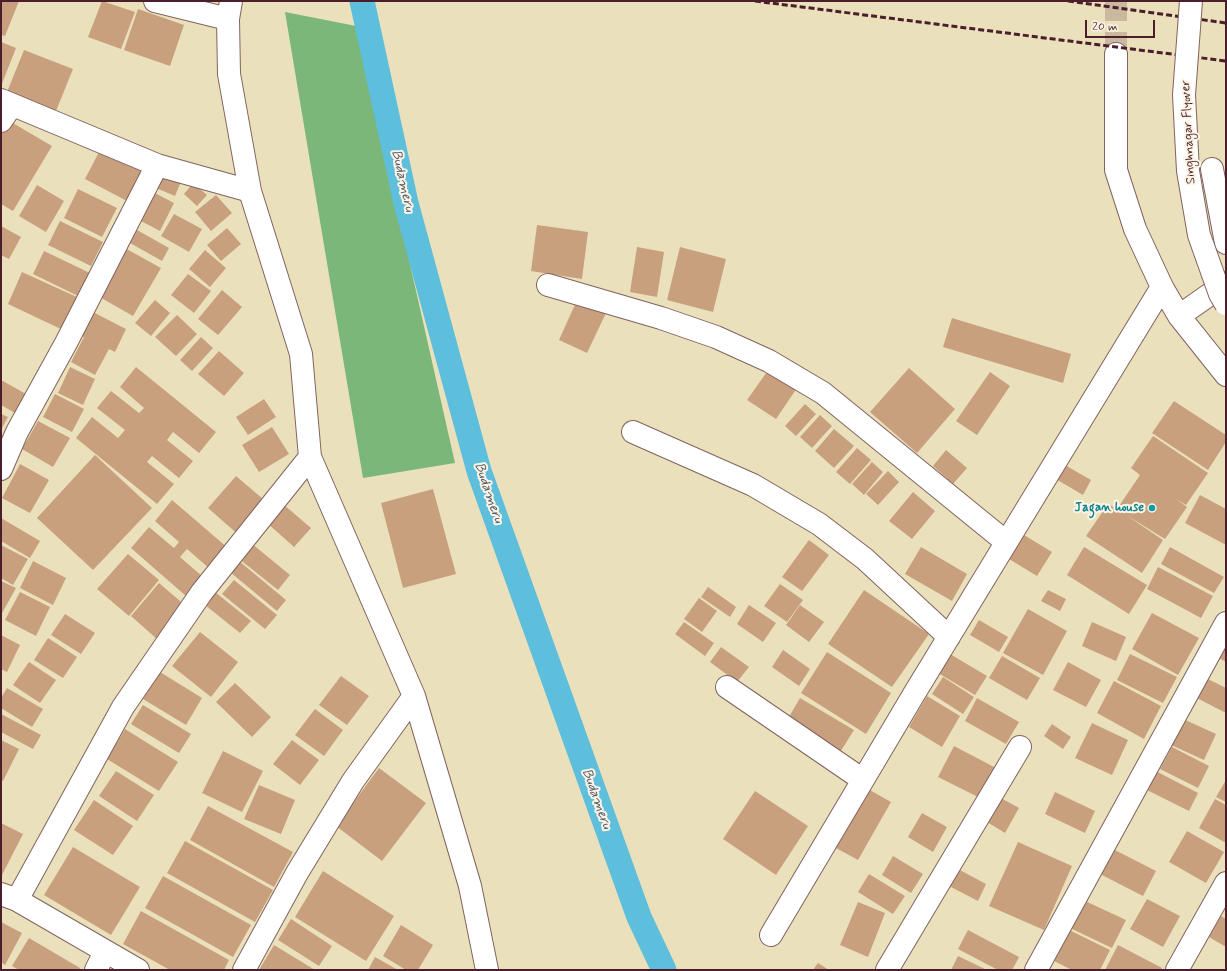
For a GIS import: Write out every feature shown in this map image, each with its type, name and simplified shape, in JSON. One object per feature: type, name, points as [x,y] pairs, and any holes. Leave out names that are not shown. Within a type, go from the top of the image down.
[{"type":"street","points":[[155,1],[230,10],[229,74],[250,191],[301,354],[310,457],[414,696],[470,886],[487,970]]},
{"type":"street","name":"Singhnagar Flyover","points":[[1191,1],[1184,95],[1188,171],[1199,235],[1220,294],[1226,304]]},
{"type":"street","points":[[1116,54],[1116,170],[1136,229],[1162,287],[1180,316],[1226,374]]},
{"type":"street","points":[[5,109],[157,165],[250,191]]},
{"type":"street","points":[[1,469],[18,432],[66,343],[157,165]]},
{"type":"street","points":[[1212,169],[1226,243]]},
{"type":"street","points":[[1180,316],[1226,283]]},
{"type":"street","points":[[548,284],[661,318],[716,337],[769,361],[823,393],[1006,542]]},
{"type":"street","points":[[771,935],[1006,542],[1162,287]]},
{"type":"street","points":[[633,432],[753,485],[819,524],[865,559],[949,637]]},
{"type":"street","points":[[138,970],[100,961],[9,897],[123,707],[202,592],[310,457]]},
{"type":"street","points":[[1036,970],[1226,623]]},
{"type":"street","points":[[727,687],[863,780]]},
{"type":"street","points":[[244,970],[298,873],[353,781],[414,696]]},
{"type":"street","points":[[887,970],[1020,747]]},
{"type":"street","points":[[1177,970],[1226,883]]},
{"type":"green space","points":[[285,12],[356,26],[455,463],[363,478]]},
{"type":"building","points":[[1,1],[19,1],[5,36],[1,35]]},
{"type":"building","points":[[102,1],[135,12],[121,49],[88,37]]},
{"type":"building","points":[[138,9],[184,25],[170,66],[124,50]]},
{"type":"building","points":[[1,42],[16,48],[1,86]]},
{"type":"building","points":[[24,50],[73,69],[56,111],[7,92]]},
{"type":"building","points":[[6,119],[52,146],[13,211],[1,204],[1,126]]},
{"type":"building","points":[[101,148],[144,170],[127,201],[85,179]]},
{"type":"building","points":[[164,171],[182,179],[175,196],[156,188]]},
{"type":"building","points":[[193,183],[207,195],[197,206],[184,194]]},
{"type":"building","points":[[37,185],[64,201],[46,232],[19,216]]},
{"type":"building","points":[[78,189],[117,208],[102,237],[64,218]]},
{"type":"building","points":[[153,192],[174,203],[160,231],[139,220]]},
{"type":"building","points":[[216,195],[232,213],[211,231],[195,212]]},
{"type":"building","points":[[174,214],[202,229],[189,252],[161,236]]},
{"type":"building","points":[[60,221],[103,242],[91,266],[48,245]]},
{"type":"building","points":[[537,225],[588,232],[582,279],[531,271]]},
{"type":"building","points":[[1,226],[21,237],[9,259],[1,255]]},
{"type":"building","points":[[227,228],[241,244],[221,261],[207,245]]},
{"type":"building","points":[[137,230],[169,248],[162,261],[130,243]]},
{"type":"building","points":[[123,247],[161,268],[133,316],[96,295]]},
{"type":"building","points":[[637,247],[664,252],[657,297],[630,292]]},
{"type":"building","points":[[680,247],[726,259],[713,312],[667,300]]},
{"type":"building","points":[[205,250],[226,268],[210,287],[189,269]]},
{"type":"building","points":[[44,251],[90,273],[78,296],[33,274]]},
{"type":"building","points":[[22,272],[79,298],[63,330],[8,304]]},
{"type":"building","points":[[188,274],[211,291],[194,313],[171,295]]},
{"type":"building","points":[[222,290],[242,307],[218,335],[198,319]]},
{"type":"building","points":[[155,300],[170,313],[151,336],[135,323]]},
{"type":"building","points":[[577,300],[606,313],[587,353],[559,340]]},
{"type":"building","points":[[87,309],[126,329],[115,352],[109,349],[95,375],[71,362],[84,337],[76,333]]},
{"type":"building","points":[[177,315],[197,334],[176,356],[155,337]]},
{"type":"building","points":[[952,318],[1071,354],[1063,383],[943,347]]},
{"type":"building","points":[[201,337],[213,348],[192,371],[180,360]]},
{"type":"building","points":[[219,351],[244,373],[224,396],[198,374]]},
{"type":"building","points":[[70,367],[95,379],[83,405],[58,393]]},
{"type":"building","points":[[136,367],[216,432],[199,453],[173,432],[167,440],[193,461],[179,478],[152,456],[147,462],[174,484],[157,504],[76,438],[92,417],[118,438],[125,430],[97,408],[111,391],[139,413],[144,408],[120,387]]},
{"type":"building","points":[[909,368],[955,409],[917,453],[870,412]]},
{"type":"building","points":[[769,369],[797,388],[776,419],[747,400]]},
{"type":"building","points":[[990,372],[1010,386],[977,435],[956,421]]},
{"type":"building","points":[[1,380],[26,394],[15,413],[1,405]]},
{"type":"building","points":[[55,394],[84,409],[72,432],[43,417]]},
{"type":"building","points":[[264,399],[276,417],[248,435],[236,417]]},
{"type":"building","points":[[1174,401],[1226,435],[1226,442],[1208,470],[1152,433]]},
{"type":"building","points":[[805,404],[816,414],[796,436],[785,426]]},
{"type":"building","points":[[1,414],[8,417],[1,430]]},
{"type":"building","points":[[820,415],[832,426],[812,448],[800,437]]},
{"type":"building","points":[[38,421],[70,438],[53,467],[22,449]]},
{"type":"building","points":[[272,427],[289,454],[259,472],[242,445]]},
{"type":"building","points":[[834,429],[854,446],[834,468],[815,451]]},
{"type":"building","points":[[1153,436],[1208,473],[1186,505],[1176,499],[1187,507],[1165,539],[1126,515],[1163,540],[1142,573],[1086,536],[1108,504],[1117,509],[1140,475],[1131,468]]},
{"type":"building","points":[[857,448],[871,460],[850,484],[836,472]]},
{"type":"building","points":[[946,450],[967,468],[953,484],[933,466]]},
{"type":"building","points":[[95,455],[152,508],[93,570],[37,518]]},
{"type":"building","points":[[1058,461],[1091,480],[1083,495],[1049,475]]},
{"type":"building","points":[[872,462],[883,472],[864,495],[852,484]]},
{"type":"building","points":[[20,464],[49,480],[30,513],[2,498]]},
{"type":"building","points":[[888,471],[899,482],[878,505],[866,494]]},
{"type":"building","points":[[236,476],[270,505],[241,537],[208,508]]},
{"type":"building","points":[[433,489],[456,574],[403,588],[381,503]]},
{"type":"building","points":[[913,492],[935,511],[912,539],[889,521]]},
{"type":"building","points":[[1200,495],[1226,509],[1226,545],[1185,523]]},
{"type":"building","points":[[172,500],[228,548],[210,569],[187,549],[180,557],[203,577],[186,596],[131,548],[149,527],[174,548],[179,542],[155,521]]},
{"type":"building","points":[[283,504],[311,528],[294,547],[266,522]]},
{"type":"building","points":[[1,518],[40,541],[30,558],[1,541]]},
{"type":"building","points":[[1024,535],[1052,552],[1037,576],[1009,559]]},
{"type":"building","points":[[809,540],[829,555],[802,591],[782,577]]},
{"type":"building","points":[[251,543],[290,575],[278,590],[238,558]]},
{"type":"building","points":[[1,545],[28,559],[13,585],[1,578]]},
{"type":"building","points":[[921,547],[967,574],[952,601],[905,574]]},
{"type":"building","points":[[1084,547],[1147,585],[1129,614],[1067,575]]},
{"type":"building","points":[[1170,547],[1224,577],[1214,593],[1161,564]]},
{"type":"building","points":[[128,554],[159,580],[129,616],[97,589]]},
{"type":"building","points":[[33,561],[66,578],[53,605],[20,588]]},
{"type":"building","points":[[239,561],[286,600],[277,611],[230,572]]},
{"type":"building","points":[[1158,567],[1213,596],[1201,618],[1147,589]]},
{"type":"building","points":[[234,580],[277,615],[265,629],[222,594]]},
{"type":"building","points":[[1,581],[16,588],[1,615]]},
{"type":"building","points":[[159,583],[187,607],[158,640],[131,616]]},
{"type":"building","points":[[780,584],[803,600],[787,622],[764,606]]},
{"type":"building","points":[[708,587],[736,607],[730,617],[701,597]]},
{"type":"building","points":[[864,590],[929,634],[892,687],[828,644]]},
{"type":"building","points":[[1048,590],[1066,599],[1060,611],[1041,601]]},
{"type":"building","points":[[20,592],[50,607],[36,636],[5,620]]},
{"type":"building","points":[[215,592],[251,621],[240,633],[205,605]]},
{"type":"building","points":[[699,598],[717,611],[702,632],[684,619]]},
{"type":"building","points":[[749,605],[776,623],[763,642],[737,624]]},
{"type":"building","points":[[800,605],[824,622],[809,642],[786,625]]},
{"type":"building","points":[[1028,609],[1067,631],[1043,675],[1003,653]]},
{"type":"building","points":[[1152,613],[1199,638],[1178,675],[1132,649]]},
{"type":"building","points":[[65,614],[95,633],[81,654],[51,635]]},
{"type":"building","points":[[979,620],[1008,637],[999,652],[970,635]]},
{"type":"building","points":[[684,622],[714,643],[705,656],[675,634]]},
{"type":"building","points":[[1092,622],[1126,637],[1116,661],[1082,646]]},
{"type":"building","points":[[200,632],[238,662],[211,697],[172,666]]},
{"type":"building","points":[[1,635],[20,645],[7,672],[1,669]]},
{"type":"building","points":[[1226,636],[1226,662],[1215,656]]},
{"type":"building","points":[[48,638],[77,657],[63,678],[34,660]]},
{"type":"building","points":[[721,647],[749,667],[737,682],[710,662]]},
{"type":"building","points":[[783,650],[810,669],[799,686],[772,667]]},
{"type":"building","points":[[827,652],[891,693],[866,734],[801,693]]},
{"type":"building","points":[[950,654],[987,676],[975,695],[938,673]]},
{"type":"building","points":[[1130,654],[1177,677],[1163,703],[1117,680]]},
{"type":"building","points":[[1002,656],[1040,678],[1027,700],[989,678]]},
{"type":"building","points":[[29,662],[56,680],[40,703],[13,685]]},
{"type":"building","points":[[1068,662],[1101,680],[1086,707],[1053,690]]},
{"type":"building","points":[[160,672],[202,698],[186,725],[143,699]]},
{"type":"building","points":[[341,676],[369,696],[347,725],[319,705]]},
{"type":"building","points":[[1202,676],[1226,688],[1226,713],[1191,695]]},
{"type":"building","points":[[943,677],[974,697],[963,714],[932,694]]},
{"type":"building","points":[[1114,681],[1161,706],[1144,739],[1097,713]]},
{"type":"building","points":[[235,683],[271,717],[252,737],[216,702]]},
{"type":"building","points":[[7,688],[43,709],[32,727],[1,708],[1,698]]},
{"type":"building","points":[[927,696],[960,716],[942,747],[909,727]]},
{"type":"building","points":[[800,698],[854,730],[839,754],[786,722]]},
{"type":"building","points":[[977,698],[1019,722],[1006,744],[965,721]]},
{"type":"building","points":[[143,705],[191,734],[179,753],[131,724]]},
{"type":"building","points":[[315,709],[343,730],[324,756],[295,735]]},
{"type":"building","points":[[1,714],[41,735],[33,749],[1,732]]},
{"type":"building","points":[[1181,718],[1216,734],[1204,760],[1169,744]]},
{"type":"building","points":[[1092,723],[1128,740],[1112,775],[1075,758]]},
{"type":"building","points":[[1052,724],[1071,737],[1063,749],[1044,736]]},
{"type":"building","points":[[125,729],[178,762],[159,791],[107,759]]},
{"type":"building","points":[[1,740],[19,749],[3,781],[1,780]]},
{"type":"building","points":[[292,740],[319,760],[300,785],[273,764]]},
{"type":"building","points":[[954,746],[996,768],[980,798],[938,777]]},
{"type":"building","points":[[1172,747],[1209,766],[1198,788],[1160,769]]},
{"type":"building","points":[[223,751],[263,771],[242,812],[202,793]]},
{"type":"building","points":[[379,768],[426,803],[382,861],[336,826]]},
{"type":"building","points":[[1152,769],[1198,793],[1189,811],[1143,788]]},
{"type":"building","points":[[116,771],[154,795],[137,821],[99,796]]},
{"type":"building","points":[[1226,780],[1226,802],[1216,797]]},
{"type":"building","points":[[259,785],[295,800],[281,834],[244,819]]},
{"type":"building","points":[[868,789],[891,802],[858,860],[834,847]]},
{"type":"building","points":[[755,791],[808,826],[776,875],[723,839]]},
{"type":"building","points":[[1055,792],[1095,811],[1085,833],[1045,814]]},
{"type":"building","points":[[1001,798],[1019,808],[1005,833],[987,822]]},
{"type":"building","points":[[1215,799],[1226,805],[1226,843],[1199,828]]},
{"type":"building","points":[[94,800],[133,826],[113,855],[74,830]]},
{"type":"building","points":[[208,806],[293,852],[274,887],[190,840]]},
{"type":"building","points":[[922,813],[947,827],[933,852],[908,837]]},
{"type":"building","points":[[1,823],[23,834],[2,875],[1,875]]},
{"type":"building","points":[[1187,831],[1224,852],[1206,883],[1169,862]]},
{"type":"building","points":[[185,841],[273,890],[255,922],[167,873]]},
{"type":"building","points":[[1018,842],[1072,866],[1044,930],[989,906]]},
{"type":"building","points":[[73,847],[140,887],[111,935],[44,895]]},
{"type":"building","points":[[1111,848],[1156,871],[1143,896],[1098,873]]},
{"type":"building","points":[[893,856],[923,874],[911,893],[882,875]]},
{"type":"building","points":[[958,869],[986,884],[978,901],[949,886]]},
{"type":"building","points":[[323,871],[394,916],[366,961],[295,917]]},
{"type":"building","points":[[869,874],[905,896],[893,914],[858,892]]},
{"type":"building","points":[[163,876],[251,925],[233,957],[145,908]]},
{"type":"building","points":[[1147,899],[1180,916],[1163,947],[1130,929]]},
{"type":"building","points":[[1083,900],[1126,920],[1112,948],[1070,928]]},
{"type":"building","points":[[858,902],[885,913],[868,957],[840,945]]},
{"type":"building","points":[[141,911],[229,960],[224,970],[170,970],[123,944]]},
{"type":"building","points":[[1221,916],[1226,919],[1226,947],[1209,937]]},
{"type":"building","points":[[291,919],[332,946],[319,966],[278,940]]},
{"type":"building","points":[[1,922],[22,933],[5,965],[1,962]]},
{"type":"building","points":[[401,925],[433,945],[418,970],[406,970],[383,956]]},
{"type":"building","points":[[1067,929],[1110,950],[1100,970],[1072,970],[1052,960]]},
{"type":"building","points":[[968,930],[1019,957],[1012,970],[998,970],[958,949]]},
{"type":"building","points":[[29,938],[80,968],[79,970],[19,970],[12,966]]},
{"type":"building","points":[[274,945],[315,970],[259,970]]},
{"type":"building","points":[[1118,945],[1162,968],[1161,970],[1105,970]]},
{"type":"building","points":[[958,956],[987,970],[951,970]]},
{"type":"building","points":[[375,957],[398,970],[368,970]]},
{"type":"building","points":[[818,963],[829,970],[813,970]]},
{"type":"waterway","name":"Budameru","points":[[362,1],[406,203],[479,471],[639,917],[664,970]]},
{"type":"tunnel","points":[[1116,1],[1116,54]]},
{"type":"railway","points":[[755,1],[1226,61]]},
{"type":"railway","points":[[1068,1],[1226,23]]},
{"type":"place","name":"Jagan house","points":[[1152,508]]}]
